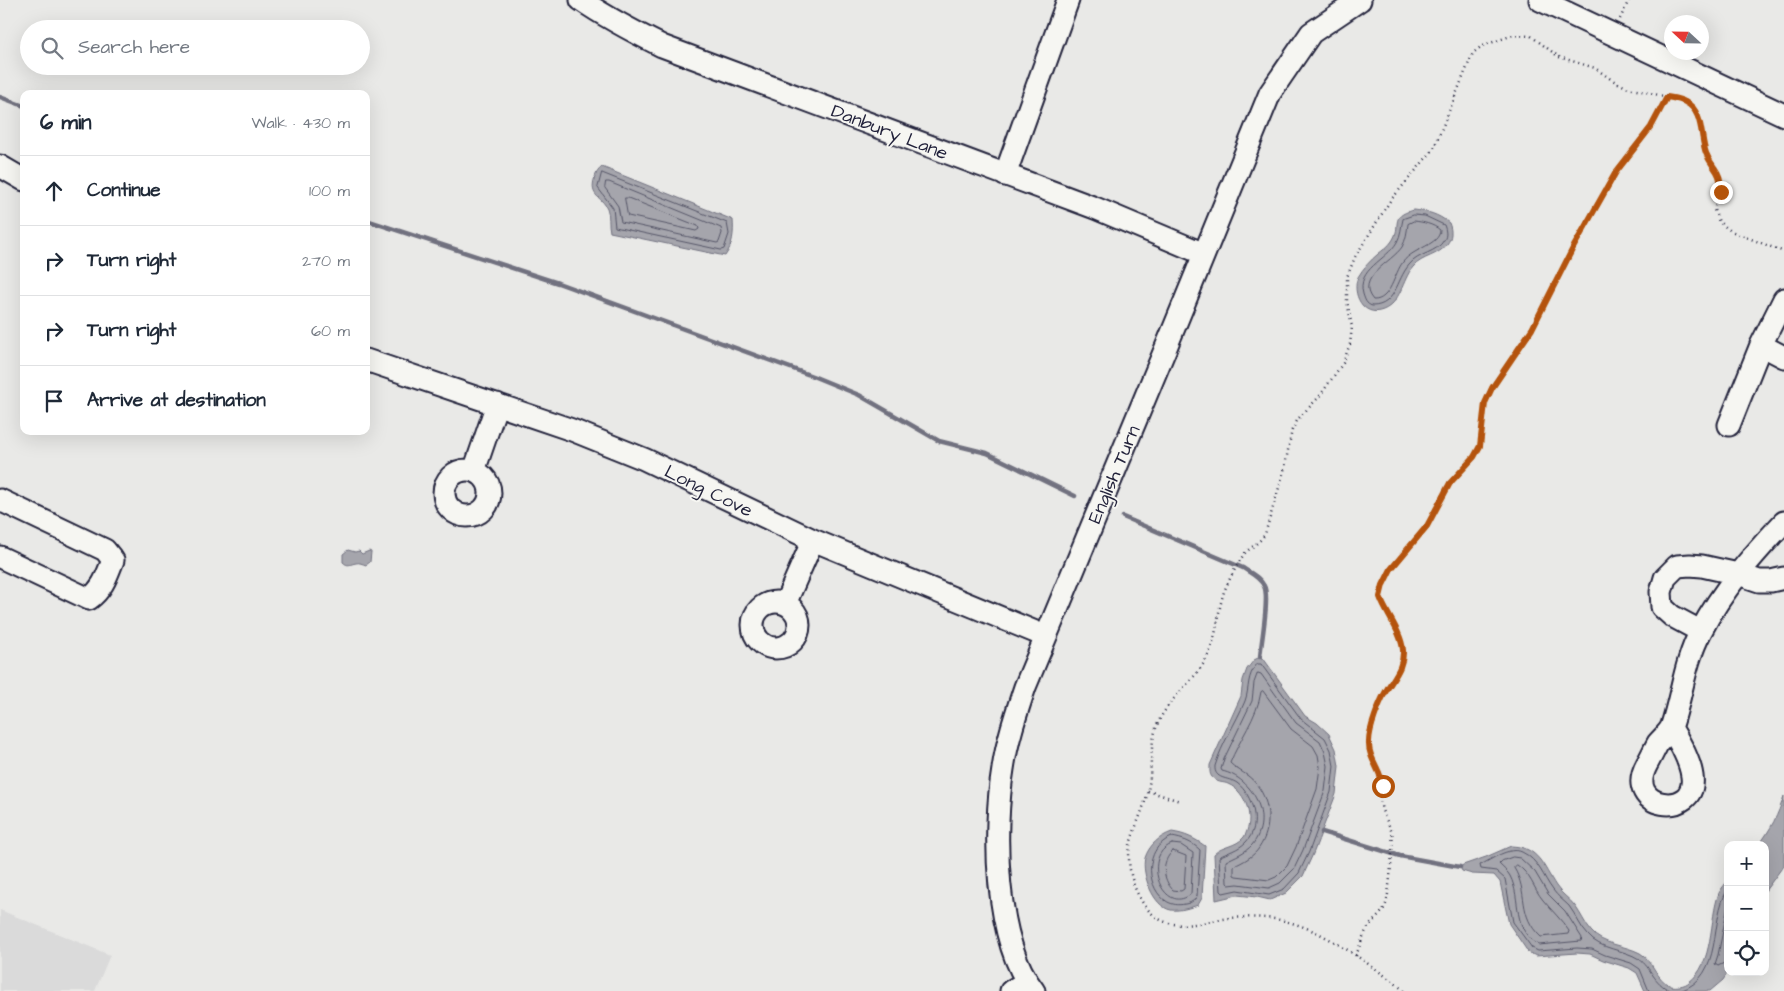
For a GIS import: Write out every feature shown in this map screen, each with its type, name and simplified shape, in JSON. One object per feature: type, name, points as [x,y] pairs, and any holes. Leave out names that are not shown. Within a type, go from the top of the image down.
[{"type":"street","name":"Danbury Lane","points":[[581,0],[628,30],[662,46],[1095,208],[1204,254]]},
{"type":"street","points":[[1005,175],[1068,0]]},
{"type":"street","name":"English Turn","points":[[1024,988],[1005,918],[998,870],[998,826],[1003,768],[1015,718],[1025,687],[1270,93],[1311,33],[1360,0]]},
{"type":"street","points":[[1540,0],[1784,115]]},
{"type":"street","points":[[0,166],[20,178]]},
{"type":"street","points":[[1729,425],[1761,345],[1784,299]]},
{"type":"street","points":[[1761,345],[1784,357]]},
{"type":"street","name":"Long Cove","points":[[370,361],[572,430],[644,459],[814,540],[1045,636]]},
{"type":"street","points":[[474,471],[496,404]]},
{"type":"street","points":[[0,500],[105,550],[113,560],[98,592],[89,599],[0,558]]},
{"type":"street","points":[[1671,728],[1683,677],[1700,632],[1738,574],[1784,522]]},
{"type":"street","points":[[785,604],[814,540]]},
{"type":"street","points":[[1700,632],[1672,616],[1662,607],[1661,592],[1665,578],[1676,566],[1690,565],[1738,574],[1759,581],[1784,578]]},
{"type":"path","points":[[1618,20],[1629,0]]},
{"type":"path","points":[[1404,991],[1322,934],[1302,925],[1274,919],[1236,918],[1192,924],[1174,924],[1160,919],[1145,907],[1136,889],[1130,865],[1131,843],[1148,791],[1154,732],[1162,716],[1205,662],[1214,642],[1223,594],[1245,553],[1260,542],[1266,534],[1284,471],[1292,430],[1298,419],[1319,398],[1343,363],[1350,344],[1352,327],[1348,301],[1348,278],[1355,257],[1390,201],[1433,150],[1473,52],[1482,46],[1513,35],[1531,36],[1560,57],[1595,68],[1628,88],[1685,101],[1693,107],[1699,116],[1706,154],[1721,179],[1721,192],[1714,210],[1719,222],[1731,231],[1784,252]]},
{"type":"path","points":[[1356,956],[1363,937],[1386,905],[1393,846],[1392,834],[1384,818],[1380,803],[1383,786],[1382,778],[1372,760],[1368,744],[1370,732],[1385,693],[1403,662],[1403,648],[1400,639],[1380,597],[1383,585],[1391,569],[1427,526],[1450,483],[1474,457],[1480,446],[1485,403],[1492,388],[1532,329],[1573,248],[1616,172],[1651,127],[1667,97]]},
{"type":"path","points":[[1148,791],[1180,800]]},
{"type":"shaded area","points":[[0,910],[110,955],[95,991],[0,991]]},
{"type":"water","points":[[602,167],[733,220],[730,248],[725,256],[610,232],[607,208],[595,193],[593,186],[595,176]]},
{"type":"water","points":[[1413,210],[1441,217],[1449,223],[1451,237],[1444,248],[1421,260],[1413,267],[1398,297],[1389,307],[1376,312],[1370,310],[1364,307],[1358,297],[1356,283],[1358,277],[1362,270],[1391,243],[1395,235],[1398,219],[1405,213]]},
{"type":"water","points":[[348,550],[359,551],[362,554],[371,552],[370,562],[366,565],[358,563],[346,564],[343,562],[343,554]]},
{"type":"water","points":[[1260,657],[1263,658],[1305,716],[1317,723],[1329,734],[1336,749],[1339,766],[1336,794],[1303,876],[1286,893],[1270,900],[1237,895],[1216,900],[1214,854],[1237,843],[1244,837],[1249,823],[1249,815],[1240,793],[1228,784],[1217,781],[1212,777],[1210,765],[1241,696],[1243,680],[1247,669],[1254,660]]},
{"type":"water","points":[[1784,796],[1784,865],[1769,886],[1769,841],[1762,841],[1774,822]]},
{"type":"water","points":[[1172,832],[1189,837],[1205,846],[1202,898],[1198,905],[1178,910],[1165,908],[1159,903],[1150,888],[1144,864],[1147,853],[1152,845],[1163,836]]},
{"type":"water","points":[[1511,846],[1520,847],[1534,854],[1558,889],[1575,906],[1596,936],[1607,942],[1640,953],[1648,960],[1662,979],[1671,986],[1680,986],[1687,983],[1697,974],[1703,964],[1710,941],[1716,904],[1719,893],[1724,886],[1726,976],[1710,991],[1645,991],[1637,973],[1629,968],[1590,954],[1536,956],[1528,952],[1509,924],[1500,882],[1494,875],[1472,874],[1462,871],[1460,867]]},
{"type":"waterway","points":[[0,97],[20,104]]},
{"type":"waterway","points":[[370,221],[558,283],[815,377],[859,395],[939,441],[987,453],[1075,496]]},
{"type":"waterway","points":[[1123,517],[1243,568],[1260,580],[1266,591],[1265,620],[1260,657]]},
{"type":"waterway","points":[[1322,832],[1400,856],[1460,867]]},
{"type":"route","points":[[1383,786],[1382,778],[1372,760],[1368,744],[1370,732],[1385,693],[1403,662],[1403,648],[1397,630],[1384,609],[1380,597],[1383,585],[1391,569],[1427,526],[1450,483],[1474,457],[1480,446],[1485,403],[1492,388],[1532,329],[1573,248],[1616,172],[1651,127],[1667,97],[1685,101],[1693,107],[1699,116],[1706,154],[1721,179],[1721,192]]}]
